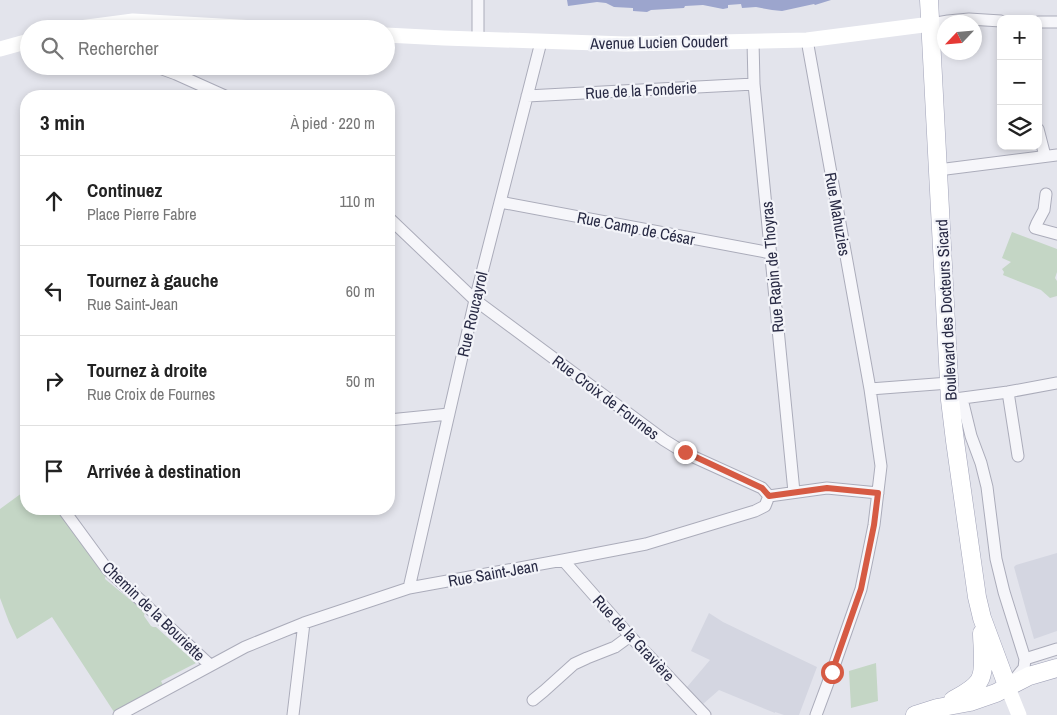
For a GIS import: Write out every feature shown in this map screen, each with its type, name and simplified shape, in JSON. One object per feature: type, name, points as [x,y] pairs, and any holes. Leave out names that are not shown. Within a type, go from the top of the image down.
[{"type":"main road","name":"Boulevard des Docteurs Sicard","points":[[929,0],[938,170],[954,394],[955,441],[982,618],[983,674],[979,682],[970,690],[937,708]]},
{"type":"main road","name":"Avenue Lucien Coudert","points":[[395,35],[626,44],[806,40],[930,24]]},
{"type":"main road","points":[[0,49],[20,43]]},
{"type":"main road","name":"Boulevard des Docteurs Sicard","points":[[982,618],[1008,688]]},
{"type":"main road","points":[[915,715],[937,708],[970,708],[1029,676],[1057,668]]},
{"type":"main road","points":[[1008,688],[1019,715]]},
{"type":"street","points":[[478,0],[478,40]]},
{"type":"street","points":[[930,24],[969,19],[997,21]]},
{"type":"street","points":[[1042,22],[1057,22]]},
{"type":"street","name":"Rue Mahuzies","points":[[806,40],[870,389],[881,466],[874,525],[861,589],[816,715]]},
{"type":"street","name":"Rue Rapin de Thoyras","points":[[753,41],[754,84],[794,492]]},
{"type":"street","name":"Rue Roucayrol","points":[[409,588],[475,300],[541,42]]},
{"type":"street","points":[[178,75],[212,90]]},
{"type":"street","name":"Rue de la Fonderie","points":[[527,96],[754,84]]},
{"type":"street","points":[[938,170],[1051,155],[1042,137]]},
{"type":"street","points":[[1046,194],[1044,210],[1035,228],[1057,234]]},
{"type":"street","name":"Rue Camp de César","points":[[500,202],[771,254]]},
{"type":"street","name":"Rue Croix de Fournes","points":[[395,224],[475,300],[664,440],[685,452],[762,488],[769,496]]},
{"type":"street","points":[[870,389],[954,394],[1008,392],[1057,384]]},
{"type":"street","points":[[1008,392],[1018,456]]},
{"type":"street","points":[[954,394],[971,436],[986,483],[996,560],[1025,660],[1024,668],[1008,688]]},
{"type":"street","points":[[395,419],[449,414]]},
{"type":"street","points":[[769,496],[827,488],[879,487]]},
{"type":"street","name":"Rue Saint-Jean","points":[[119,715],[245,647],[304,623],[409,588],[646,544],[755,511],[765,506],[769,496]]},
{"type":"street","name":"Chemin de la Bouriette","points":[[68,515],[108,568],[210,665]]},
{"type":"street","name":"Rue de la Gravière","points":[[563,560],[630,636],[705,715]]},
{"type":"street","points":[[293,715],[304,623]]},
{"type":"street","points":[[533,700],[544,691],[572,659],[587,658],[615,647],[630,636]]},
{"type":"street","points":[[1025,660],[1057,649]]},
{"type":"shaded area","points":[[1057,553],[1057,631],[1034,639],[1014,567]]},
{"type":"shaded area","points":[[709,613],[723,622],[817,667],[799,715],[775,713],[719,690],[703,704],[687,687],[710,660],[691,651]]},
{"type":"green space","points":[[1012,232],[1057,249],[1057,272],[1055,278],[1057,281],[1057,296],[1050,298],[1041,290],[1003,275],[1002,269],[1011,262],[1002,258]]},
{"type":"green space","points":[[20,494],[20,515],[64,515],[106,571],[105,579],[145,612],[144,616],[151,626],[156,627],[196,663],[161,681],[163,685],[114,712],[52,617],[17,639],[0,598],[0,509]]},
{"type":"green space","points":[[876,663],[878,701],[851,708],[849,671]]},
{"type":"water","points":[[567,0],[831,0],[782,11],[756,7],[742,8],[741,4],[728,5],[728,8],[723,9],[703,5],[647,12],[633,11],[633,8],[614,7],[606,3],[597,2],[568,6]]},
{"type":"route","points":[[685,452],[752,482],[762,488],[769,496],[827,488],[878,493],[874,525],[861,589],[832,672]]}]
